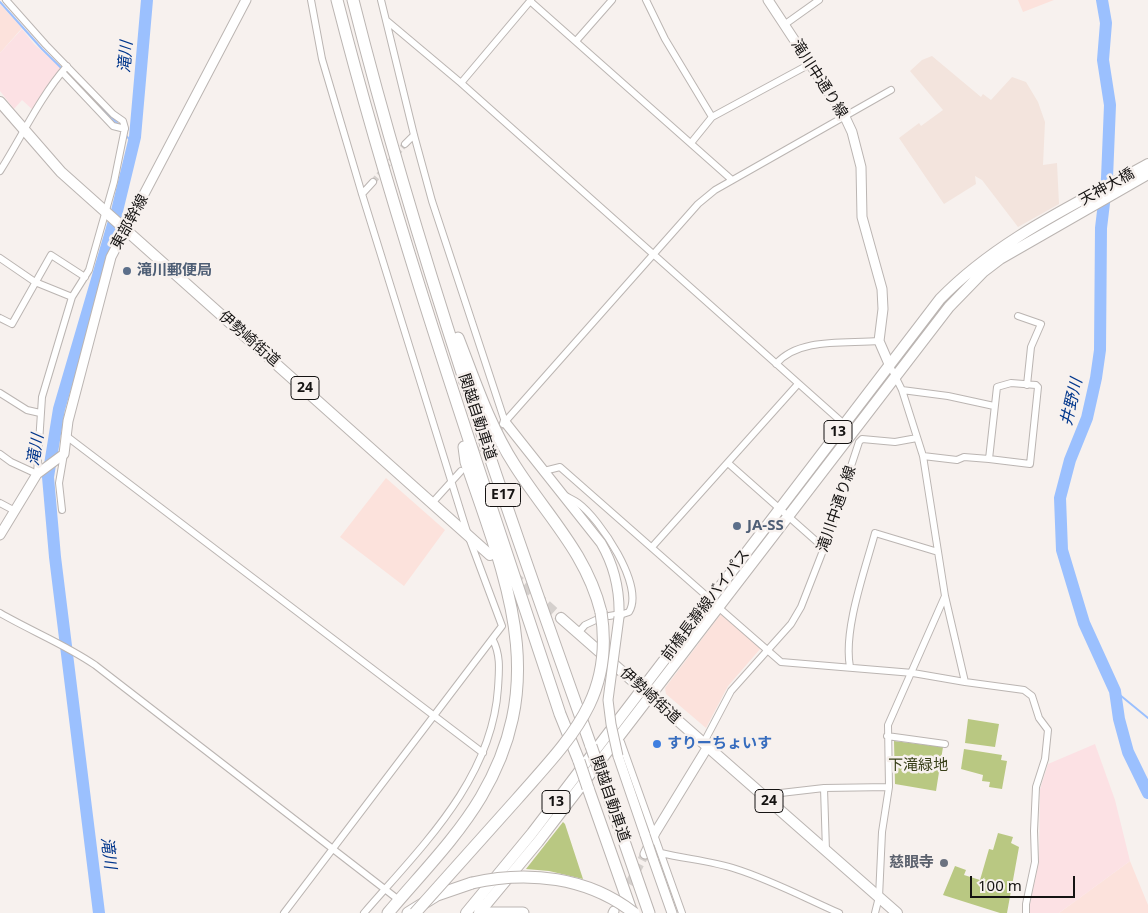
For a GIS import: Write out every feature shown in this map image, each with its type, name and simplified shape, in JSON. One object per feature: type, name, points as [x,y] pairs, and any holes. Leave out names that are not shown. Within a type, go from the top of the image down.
[{"type":"highway","name":"関越自動車道","points":[[336,0],[388,190],[460,418],[560,714],[579,761],[633,913]]},
{"type":"highway","name":"関越自動車道","points":[[353,0],[381,110],[475,415],[649,913]]},
{"type":"highway","points":[[414,913],[543,769],[576,728],[589,704],[600,674],[604,640],[611,615],[576,551],[535,495],[501,443],[486,412],[420,241]]},
{"type":"highway","points":[[388,913],[458,829],[480,798],[503,750],[516,694],[519,657],[510,594],[466,462],[460,418]]},
{"type":"highway","points":[[408,913],[437,896],[472,882],[518,876],[550,878],[595,891],[633,913]]},
{"type":"highway","points":[[490,912],[523,913]]},
{"type":"main road","name":"24","points":[[0,102],[60,172],[122,228]]},
{"type":"main road","name":"天神大橋","points":[[1066,215],[1148,164]]},
{"type":"main road","name":"天神大橋","points":[[1066,215],[1148,174]]},
{"type":"main road","name":"前橋長瀞線バイパス","points":[[466,913],[646,692],[718,607],[844,424],[940,299],[995,251],[1066,215]]},
{"type":"main road","name":"前橋長瀞線バイパス","points":[[479,913],[538,842],[710,599],[784,512],[949,307],[983,272],[1066,215]]},
{"type":"main road","name":"伊勢崎街道","points":[[122,228],[433,502],[490,555]]},
{"type":"main road","name":"伊勢崎街道","points":[[560,618],[897,913]]},
{"type":"street","points":[[6,0],[46,45],[113,114],[123,121],[125,129],[107,214],[89,270],[72,297],[42,397],[37,474]]},
{"type":"street","name":"東部幹線","points":[[62,457],[65,435],[107,268],[122,228],[246,0]]},
{"type":"street","points":[[284,913],[502,626],[468,535],[362,194],[322,59],[311,0]]},
{"type":"street","points":[[381,0],[432,201],[504,423],[563,495],[609,557],[619,592],[611,615],[608,700],[611,724],[618,756],[645,835],[649,856],[672,913]]},
{"type":"street","points":[[461,83],[530,0],[732,180]]},
{"type":"street","points":[[576,41],[612,0]]},
{"type":"street","points":[[646,0],[665,39],[712,117]]},
{"type":"street","name":"滝川中通り線","points":[[768,0],[845,117],[852,132],[861,167],[862,217],[882,289],[883,308],[879,341]]},
{"type":"street","points":[[784,25],[819,0]]},
{"type":"street","points":[[386,20],[461,83],[653,256],[844,424]]},
{"type":"street","points":[[691,143],[712,117],[810,64]]},
{"type":"street","points":[[0,171],[25,133],[35,111],[67,66]]},
{"type":"street","points":[[62,72],[113,126],[125,129]]},
{"type":"street","points":[[504,423],[653,256],[693,208],[715,190],[891,90]]},
{"type":"street","points":[[405,144],[414,135]]},
{"type":"street","points":[[362,194],[372,182]]},
{"type":"street","points":[[0,318],[12,324],[51,255],[85,277]]},
{"type":"street","points":[[0,258],[35,282],[72,297]]},
{"type":"street","points":[[1018,316],[1041,324],[1031,347],[1027,385]]},
{"type":"street","points":[[776,364],[793,350],[807,347],[879,341],[902,390],[923,456],[945,596],[965,682]]},
{"type":"street","points":[[923,456],[957,460],[964,457],[1032,463],[1038,387],[1011,383],[997,387],[989,459]]},
{"type":"street","points":[[652,547],[798,384]]},
{"type":"street","points":[[902,390],[948,396],[994,406]]},
{"type":"street","points":[[0,393],[27,410],[40,413]]},
{"type":"street","points":[[65,435],[483,753]]},
{"type":"street","name":"滝川中通り線","points":[[649,856],[655,833],[705,746],[731,691],[791,624],[801,607],[824,548],[859,442],[862,439],[895,442],[917,438]]},
{"type":"street","points":[[0,454],[37,474]]},
{"type":"street","points":[[0,535],[37,474],[46,466],[62,457]]},
{"type":"street","points":[[62,457],[59,483],[62,510]]},
{"type":"street","points":[[728,463],[824,548]]},
{"type":"street","points":[[544,471],[560,468],[710,599]]},
{"type":"street","points":[[433,502],[461,472]]},
{"type":"street","points":[[563,495],[578,502],[590,514],[624,565],[632,584],[633,606],[629,612],[611,615],[585,625],[578,633]]},
{"type":"street","points":[[0,503],[15,511]]},
{"type":"street","points":[[850,666],[847,652],[874,533],[938,552]]},
{"type":"street","points":[[875,913],[879,897],[882,832],[888,786],[888,726],[945,596]]},
{"type":"street","points":[[718,607],[782,662],[913,672],[965,682],[1024,690],[1032,696],[1039,718],[1048,730],[1045,759],[1036,786],[1035,862],[1026,904],[1026,913]]},
{"type":"street","points":[[0,613],[76,652],[332,849],[386,888],[395,897]]},
{"type":"street","points":[[364,913],[450,810],[466,788],[483,753],[498,698],[499,652],[493,640]]},
{"type":"street","points":[[888,736],[945,744]]},
{"type":"street","points":[[621,742],[682,913]]},
{"type":"street","points":[[767,799],[772,794],[824,788],[888,786]]},
{"type":"street","points":[[824,788],[826,851]]},
{"type":"street","points":[[661,853],[712,862],[738,870],[839,913]]},
{"type":"shaded area","points":[[1018,0],[1054,0],[1023,12]]},
{"type":"shaded area","points":[[0,4],[22,28],[0,53]]},
{"type":"shaded area","points":[[22,29],[34,44],[61,68],[33,110],[22,100],[14,109],[0,91],[0,53]]},
{"type":"shaded area","points":[[932,56],[981,97],[983,94],[991,100],[1012,77],[1026,82],[1038,102],[1045,122],[1043,165],[1057,163],[1059,204],[1018,227],[982,180],[975,176],[976,184],[944,204],[899,138],[919,123],[921,126],[943,110],[910,71],[922,60]]},
{"type":"shaded area","points":[[386,478],[445,530],[404,586],[340,537]]},
{"type":"shaded area","points":[[720,615],[724,615],[761,648],[728,686],[706,728],[666,694],[665,688]]},
{"type":"shaded area","points":[[1095,744],[1115,800],[1130,861],[1059,913],[1030,913],[1030,904],[1039,862],[1040,789],[1048,764]]},
{"type":"shaded area","points":[[1130,861],[1148,905],[1148,913],[1059,913]]},
{"type":"green space","points":[[968,719],[999,724],[995,747],[965,743]]},
{"type":"green space","name":"下滝緑地","points":[[894,741],[943,747],[936,791],[895,784]]},
{"type":"green space","points":[[964,749],[1002,755],[1001,760],[1007,761],[1002,789],[989,787],[990,782],[982,781],[983,775],[961,769]]},
{"type":"green space","points":[[563,822],[583,879],[549,871],[526,869]]},
{"type":"green space","points":[[998,833],[1013,837],[1011,843],[1019,847],[1007,913],[1000,913],[943,895],[955,866],[966,870],[964,875],[980,880],[989,849],[993,850]]},
{"type":"waterway","name":"滝川","points":[[99,913],[55,557],[48,477],[59,409],[117,211],[135,137],[147,0]]},
{"type":"waterway","name":"井野川","points":[[1102,0],[1106,23],[1103,60],[1110,105],[1107,178],[1101,228],[1100,350],[1087,418],[1070,460],[1060,498],[1062,550],[1084,623],[1115,691],[1119,719],[1128,752],[1148,793]]},
{"type":"waterway","points":[[0,2],[42,49],[118,124]]},
{"type":"waterway","points":[[125,134],[133,144]]},
{"type":"waterway","points":[[1115,691],[1148,718]]},
{"type":"tunnel","points":[[373,182],[405,144]]},
{"type":"tunnel","points":[[473,457],[503,425]]},
{"type":"tunnel","points":[[513,575],[561,618]]},
{"type":"tunnel","points":[[623,896],[645,854]]},
{"type":"place","name":"滝川郵便局","points":[[127,271]]},
{"type":"place","name":"JA-SS","points":[[737,526]]},
{"type":"place","name":"すりーちょいす","points":[[657,744]]},
{"type":"place","name":"慈眼寺","points":[[944,863]]}]
